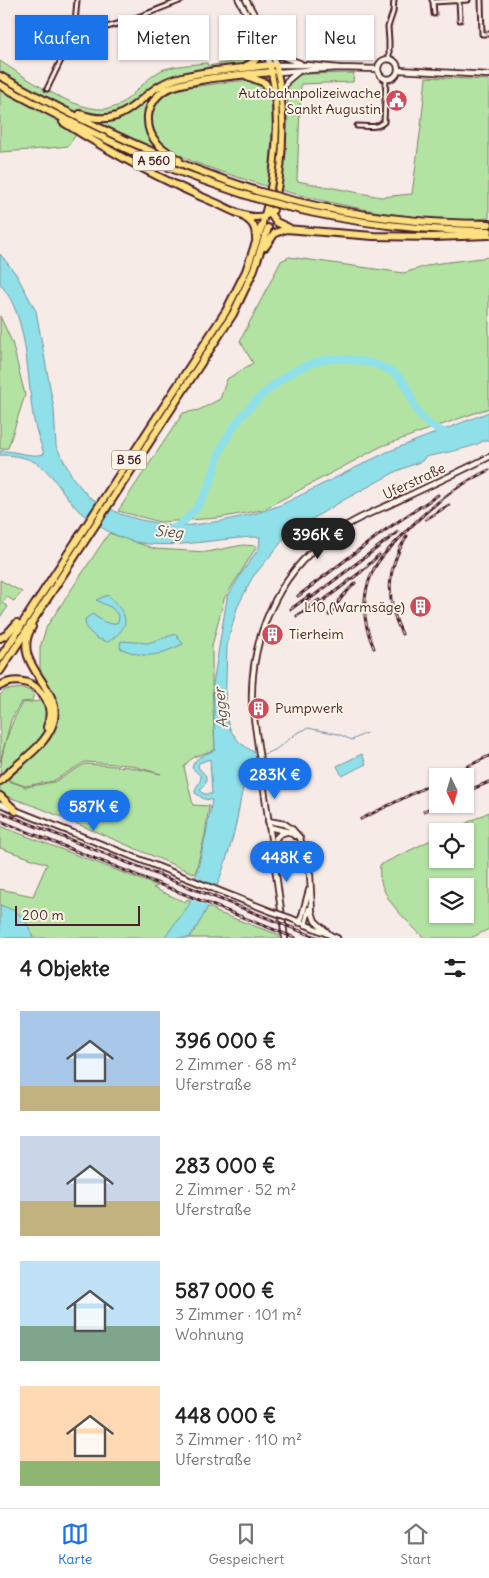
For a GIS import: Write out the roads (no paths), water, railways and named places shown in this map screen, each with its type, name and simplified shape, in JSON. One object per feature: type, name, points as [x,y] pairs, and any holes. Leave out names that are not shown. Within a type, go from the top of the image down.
[{"type":"highway","points":[[228,70],[247,65],[256,60]]},
{"type":"highway","points":[[55,105],[92,118],[113,118],[125,113],[159,86],[169,81],[191,75],[228,70],[274,69]]},
{"type":"highway","points":[[196,170],[165,151],[153,139],[148,121],[150,107],[159,95],[180,84],[274,69]]},
{"type":"highway","points":[[244,75],[265,83],[276,100]]},
{"type":"highway","name":"A 560","points":[[0,76],[152,152],[256,194]]},
{"type":"highway","name":"A 560","points":[[0,85],[148,159],[203,181],[369,224],[432,230],[489,231]]},
{"type":"highway","points":[[26,99],[91,140],[132,163],[201,197],[239,213],[257,218],[269,213],[280,224],[292,229]]},
{"type":"highway","name":"A 560","points":[[289,204],[375,218],[433,223],[489,224]]},
{"type":"highway","points":[[239,213],[253,224],[256,234],[255,247]]},
{"type":"highway","name":"B 56","points":[[179,391],[226,311],[265,227]]},
{"type":"highway","name":"B 56","points":[[0,658],[36,601],[85,534],[179,391],[233,314],[248,285],[260,254],[265,227]]},
{"type":"highway","points":[[260,254],[275,233],[292,229],[380,236],[489,235]]},
{"type":"highway","name":"B 56","points":[[0,671],[46,603],[85,534]]},
{"type":"highway","points":[[0,638],[15,627],[36,601]]},
{"type":"highway","points":[[0,781],[47,736],[55,718],[53,699],[29,661],[27,647],[30,631],[46,603]]},
{"type":"highway","points":[[0,686],[10,682],[21,681],[37,688],[46,697],[50,715],[49,724],[42,736],[0,777]]},
{"type":"highway","points":[[0,796],[16,811]]},
{"type":"main road","name":"B 56","points":[[265,227],[278,189],[281,160],[281,92],[274,69]]},
{"type":"main road","name":"B 56","points":[[269,213],[275,143],[276,100],[274,69]]},
{"type":"street","points":[[76,15],[77,0]]},
{"type":"street","points":[[108,25],[182,0]]},
{"type":"street","points":[[238,0],[247,15]]},
{"type":"street","points":[[246,0],[255,15]]},
{"type":"street","points":[[388,60],[390,41],[388,27],[393,12],[394,0]]},
{"type":"street","points":[[459,0],[460,20]]},
{"type":"street","points":[[434,14],[432,1],[468,0]]},
{"type":"street","points":[[481,0],[482,34],[489,34]]},
{"type":"street","points":[[47,88],[61,60]]},
{"type":"street","points":[[270,60],[274,69]]},
{"type":"street","points":[[273,60],[274,69]]},
{"type":"street","points":[[291,60],[306,65]]},
{"type":"street","points":[[378,69],[383,61],[388,60],[394,62],[398,70]]},
{"type":"street","points":[[274,69],[306,65],[378,69]]},
{"type":"street","points":[[274,69],[301,71],[339,68]]},
{"type":"street","points":[[378,69],[380,74],[386,79],[393,78],[398,70]]},
{"type":"street","points":[[398,70],[489,75]]},
{"type":"street","points":[[281,92],[287,81],[301,71]]},
{"type":"street","points":[[357,126],[380,126],[384,122],[386,79]]},
{"type":"street","name":"Uferstraße","points":[[285,938],[257,746],[252,693],[257,649],[270,609],[300,562],[328,537],[351,522],[489,457]]},
{"type":"street","points":[[0,804],[337,938]]},
{"type":"street","points":[[268,824],[281,823],[292,829],[300,838],[311,882],[312,912],[315,921],[330,935]]},
{"type":"street","points":[[268,824],[296,836],[305,852]]},
{"type":"street","points":[[274,862],[276,838],[280,834],[289,832]]},
{"type":"street","points":[[303,924],[311,882]]},
{"type":"street","points":[[292,919],[301,913],[309,893]]},
{"type":"street","points":[[303,924],[311,900]]},
{"type":"water","points":[[0,254],[16,274],[36,311],[54,409],[56,446],[73,478],[89,497],[120,514],[141,520],[177,527],[222,521],[257,513],[281,505],[387,452],[489,412],[489,441],[425,457],[422,461],[397,471],[342,501],[289,533],[252,578],[237,608],[227,645],[225,716],[231,731],[240,743],[255,753],[262,753],[263,757],[255,763],[245,780],[235,829],[221,876],[210,903],[189,938],[164,938],[189,905],[212,800],[204,799],[195,793],[201,776],[192,768],[195,761],[215,750],[213,684],[227,598],[259,548],[260,537],[159,545],[128,540],[109,532],[79,511],[39,465],[17,456],[0,455],[0,451],[33,455],[44,454],[34,421],[22,331],[10,298],[0,284]],"holes":[[[210,759],[212,794],[204,794],[200,790],[206,783],[206,776],[198,767],[199,763]]]},
{"type":"water","points":[[108,595],[120,608],[125,619],[122,630],[108,642],[96,638],[86,628],[85,619],[92,614],[104,622],[113,624],[118,622],[119,616],[112,608],[96,600]]},
{"type":"water","points":[[176,634],[183,644],[159,654],[138,654],[120,648],[121,641],[148,643]]},
{"type":"water","points":[[362,754],[366,764],[342,776],[337,766]]},
{"type":"water","points":[[0,905],[13,910],[25,920],[33,938],[0,938]]},
{"type":"waterway","name":"Sieg","points":[[170,530],[185,521],[202,500],[222,447],[231,430],[252,405],[278,382],[292,373],[320,361],[340,359],[375,364],[395,374],[402,380],[415,407],[425,421],[439,430],[450,434]]},
{"type":"waterway","points":[[261,755],[275,750],[297,733],[308,728],[338,734],[352,740],[366,733]]},
{"type":"railway","points":[[374,648],[367,630],[365,601],[368,582],[378,563],[393,545],[431,508],[464,483],[489,470]]},
{"type":"railway","points":[[298,596],[384,531],[438,495]]},
{"type":"railway","points":[[426,519],[449,505]]},
{"type":"railway","points":[[307,601],[398,532]]},
{"type":"railway","points":[[402,634],[393,609],[390,584],[395,560],[407,536]]},
{"type":"railway","points":[[315,607],[362,571],[379,555]]},
{"type":"railway","points":[[329,615],[355,583]]},
{"type":"railway","points":[[291,609],[310,595]]},
{"type":"railway","points":[[297,616],[319,600]]},
{"type":"railway","points":[[464,768],[489,756]]},
{"type":"railway","points":[[474,788],[489,782]]},
{"type":"railway","points":[[361,819],[429,785]]},
{"type":"railway","points":[[424,811],[429,809]]},
{"type":"railway","points":[[0,812],[318,938]]},
{"type":"railway","points":[[0,821],[295,938]]},
{"type":"place","name":"Autobahnpolizeiwache Sankt Augustin","points":[[397,101]]},
{"type":"place","name":"L10 (Warmsäge)","points":[[421,607]]},
{"type":"place","name":"Tierheim","points":[[273,634]]},
{"type":"place","name":"Pumpwerk","points":[[259,708]]},
{"type":"water label","name":"Agger","points":[[221,708]]}]
